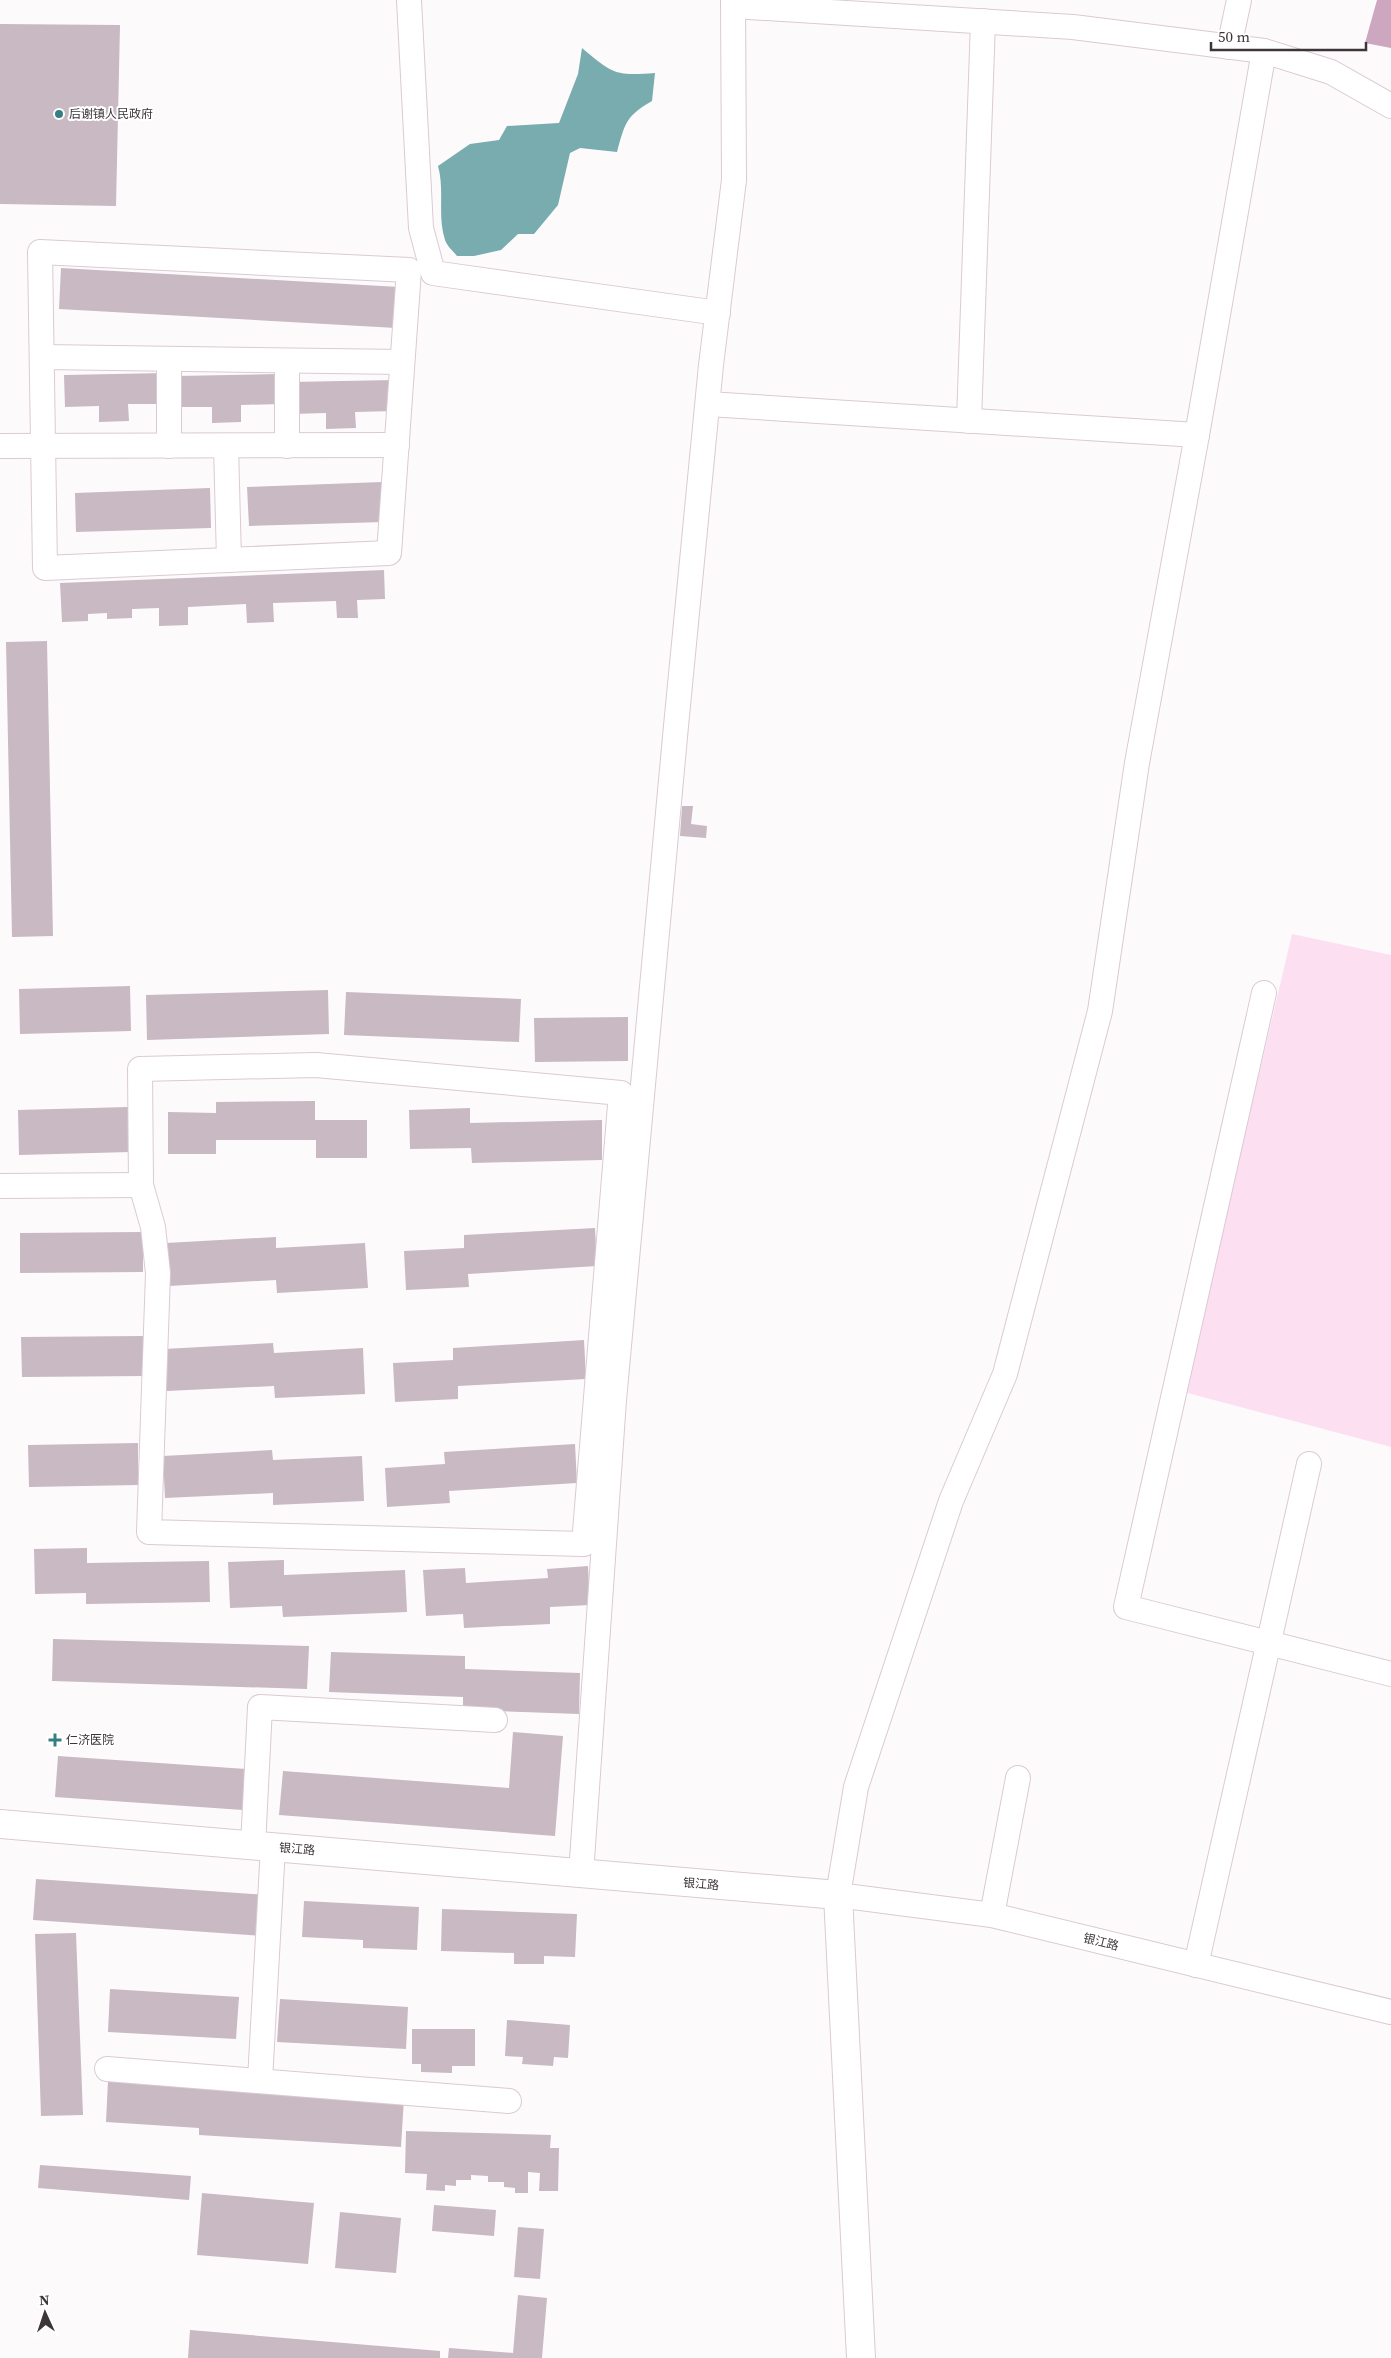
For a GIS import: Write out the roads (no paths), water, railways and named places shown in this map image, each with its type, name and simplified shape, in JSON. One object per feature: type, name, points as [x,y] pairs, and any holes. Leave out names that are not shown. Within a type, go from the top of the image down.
[{"type":"street","points":[[409,0],[421,228],[433,273],[718,314]]},
{"type":"street","points":[[1229,47],[1239,0]]},
{"type":"street","points":[[582,1874],[614,1400],[675,736],[708,404],[734,180],[733,3],[1073,26],[1264,51],[1331,72],[1391,106]]},
{"type":"street","points":[[969,421],[983,21]]},
{"type":"street","points":[[861,2358],[838,1896],[856,1788],[950,1501],[1005,1374],[1100,1011],[1137,763],[1264,51]]},
{"type":"street","points":[[40,252],[409,270],[402,362],[389,553],[45,568],[40,252]]},
{"type":"street","points":[[43,358],[402,362]]},
{"type":"street","points":[[169,359],[169,446]]},
{"type":"street","points":[[287,361],[287,446]]},
{"type":"street","points":[[708,404],[1197,435]]},
{"type":"street","points":[[0,446],[397,445]]},
{"type":"street","points":[[226,446],[230,560]]},
{"type":"street","points":[[1264,993],[1126,1607],[1391,1674]]},
{"type":"street","points":[[316,1065],[621,1093],[584,1544],[149,1532],[158,1272],[153,1227],[141,1185],[140,1069],[316,1065]]},
{"type":"street","points":[[0,1186],[141,1185]]},
{"type":"street","points":[[1196,1965],[1309,1464]]},
{"type":"street","points":[[260,2080],[263,1847],[260,1707],[495,1720]]},
{"type":"street","points":[[992,1915],[1018,1778]]},
{"type":"street","name":"银江路","points":[[0,1824],[838,1896],[992,1915],[1391,2011]]},
{"type":"street","points":[[107,2069],[509,2101]]},
{"type":"water","points":[[582,48],[608,68],[615,71],[631,74],[655,73],[652,101],[637,111],[628,121],[617,152],[580,148],[570,153],[558,205],[534,234],[518,234],[501,250],[474,256],[457,256],[446,242],[443,231],[441,185],[438,166],[470,144],[499,140],[507,126],[559,123],[578,74]]},
{"type":"place","name":"后谢镇人民政府","points":[[59,114]]},
{"type":"place","name":"仁济医院","points":[[55,1740]]}]
